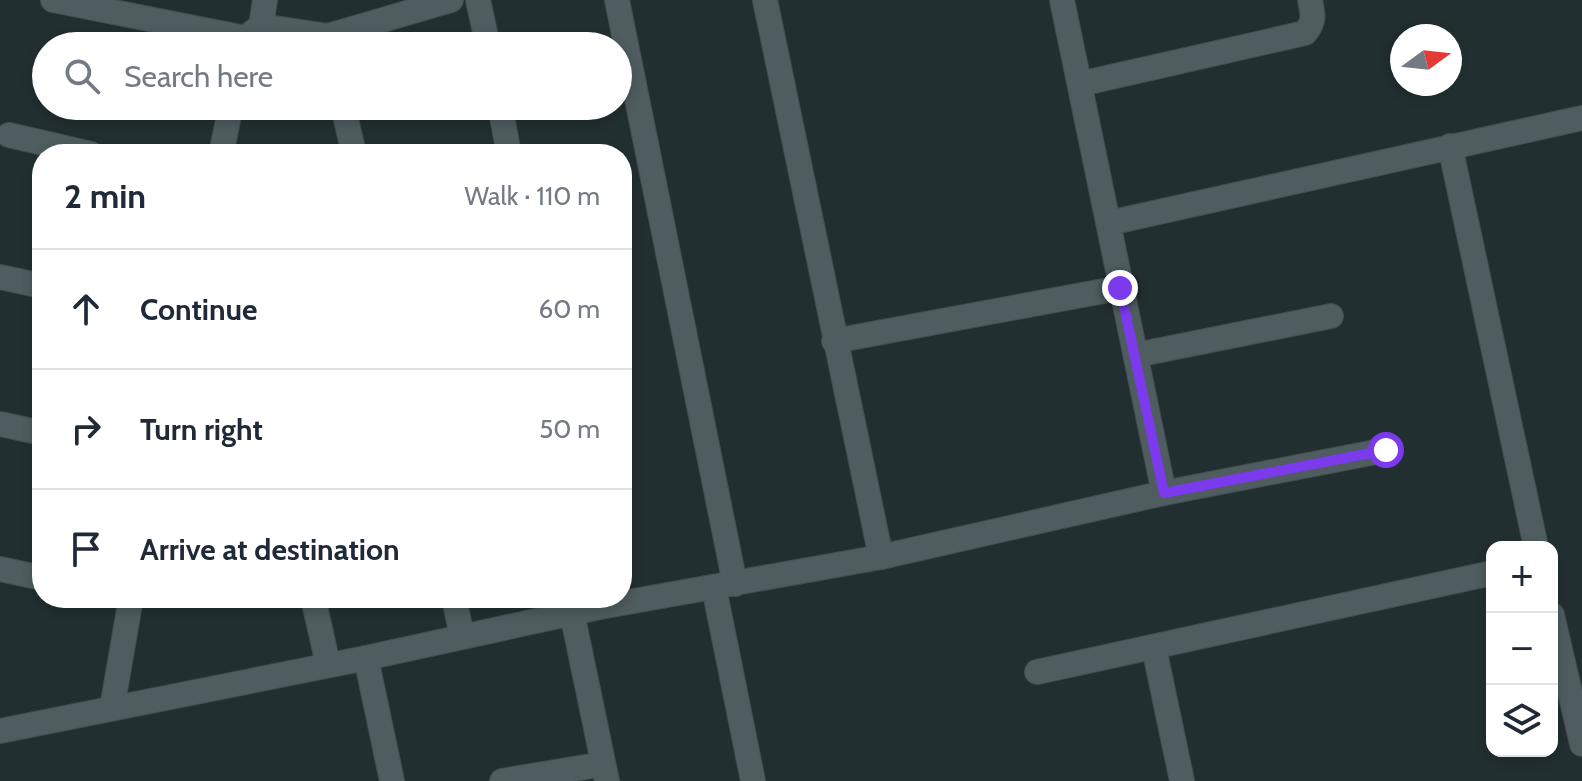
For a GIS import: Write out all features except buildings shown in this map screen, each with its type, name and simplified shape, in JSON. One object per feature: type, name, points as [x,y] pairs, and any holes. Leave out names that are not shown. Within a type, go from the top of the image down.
[{"type":"street","points":[[53,0],[223,32]]},
{"type":"street","points":[[252,32],[265,0]]},
{"type":"street","points":[[356,32],[451,0]]},
{"type":"street","points":[[478,0],[485,32]]},
{"type":"street","points":[[617,0],[623,32]]},
{"type":"street","points":[[765,0],[881,557]]},
{"type":"street","points":[[1062,0],[1164,493]]},
{"type":"street","points":[[1080,84],[1305,33],[1311,26],[1313,16],[1310,0]]},
{"type":"street","points":[[632,82],[724,586],[753,781]]},
{"type":"street","points":[[1109,223],[1582,118]]},
{"type":"street","points":[[223,144],[228,120]]},
{"type":"street","points":[[346,120],[352,144]]},
{"type":"street","points":[[503,120],[507,144]]},
{"type":"street","points":[[9,135],[48,144]]},
{"type":"street","points":[[1450,146],[1535,541]]},
{"type":"street","points":[[0,277],[32,284]]},
{"type":"street","points":[[834,341],[1120,288]]},
{"type":"street","points":[[1136,355],[1331,316]]},
{"type":"street","points":[[0,424],[32,431]]},
{"type":"street","points":[[632,598],[724,586],[881,557],[1164,493],[1386,450]]},
{"type":"street","points":[[0,569],[32,576]]},
{"type":"street","points":[[1037,672],[1486,574]]},
{"type":"street","points":[[112,708],[129,608]]},
{"type":"street","points":[[315,608],[328,664]]},
{"type":"street","points":[[456,608],[462,636]]},
{"type":"street","points":[[0,731],[366,658],[584,608]]},
{"type":"street","points":[[502,781],[605,772],[572,613]]},
{"type":"street","points":[[1558,641],[1582,744]]},
{"type":"street","points":[[1154,648],[1182,781]]},
{"type":"street","points":[[366,658],[392,781]]},
{"type":"route","points":[[1120,288],[1164,493],[1386,450]]}]
